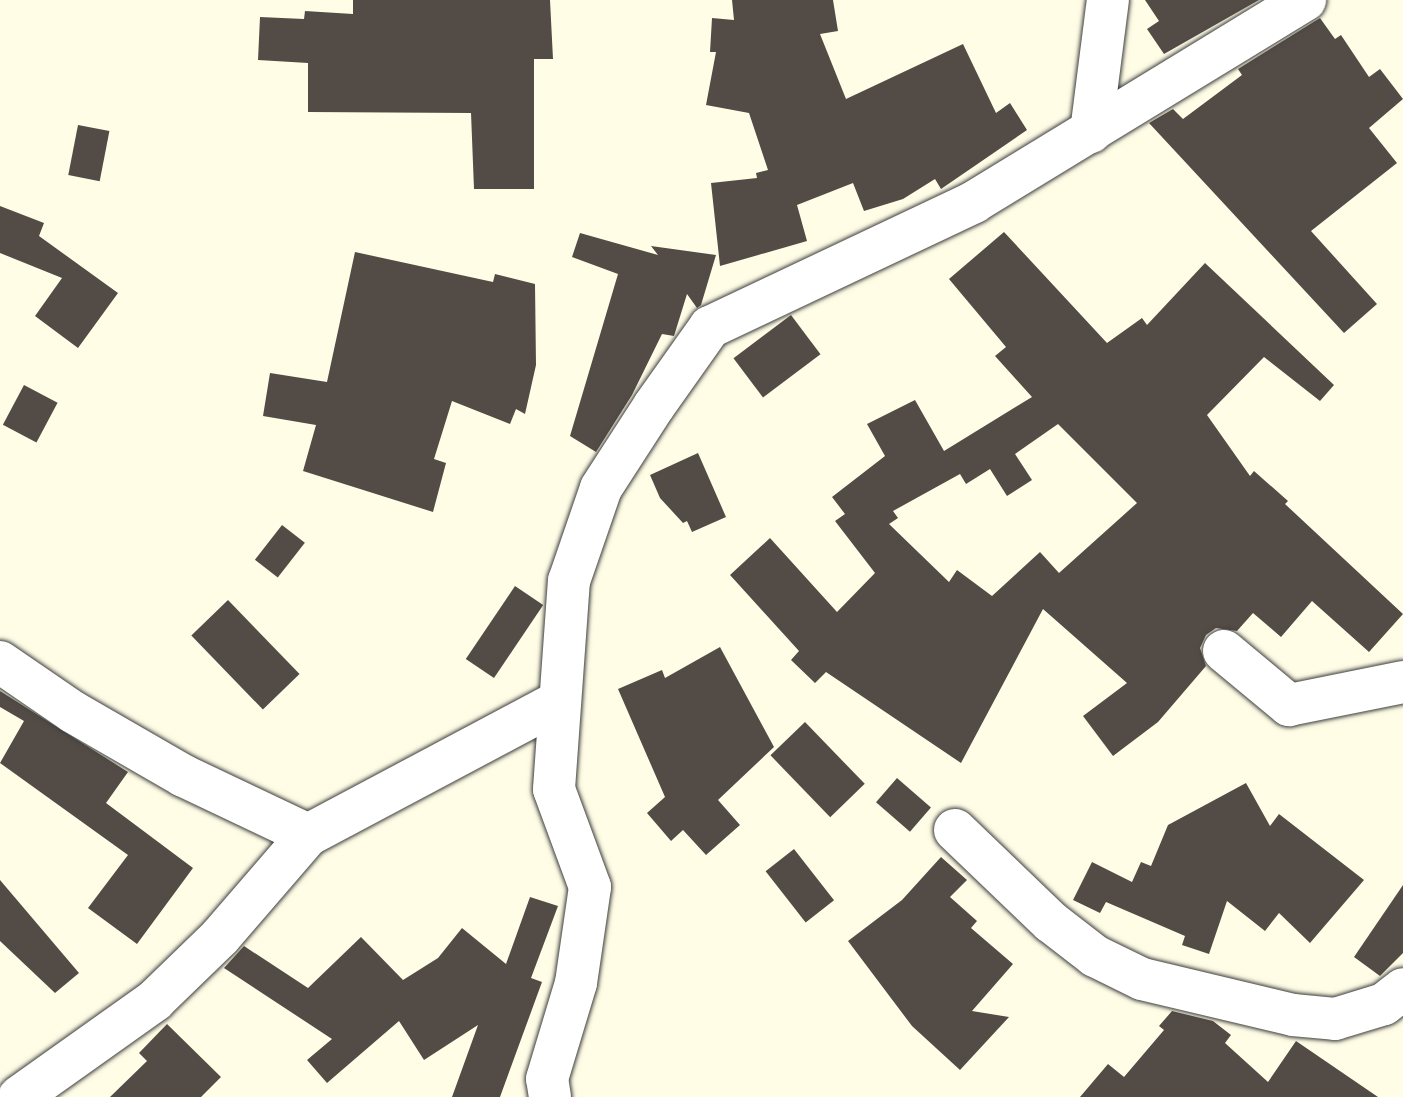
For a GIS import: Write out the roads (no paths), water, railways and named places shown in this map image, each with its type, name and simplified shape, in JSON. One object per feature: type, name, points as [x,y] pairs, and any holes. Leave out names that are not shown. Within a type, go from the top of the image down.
[{"type":"street","points":[[1091,132],[1108,0]]},
{"type":"street","points":[[550,1097],[547,1079],[576,983],[590,887],[554,789],[569,581],[601,488],[710,327],[974,202],[1305,0]]},
{"type":"street","points":[[1224,651],[1289,705],[1403,682]]},
{"type":"street","points":[[0,662],[73,712],[184,776],[308,835]]},
{"type":"street","points":[[19,1097],[154,1001],[220,937],[308,835],[560,701]]},
{"type":"street","points":[[955,830],[1051,922],[1095,956],[1142,979],[1293,1015],[1335,1019],[1384,1004],[1403,989]]}]
